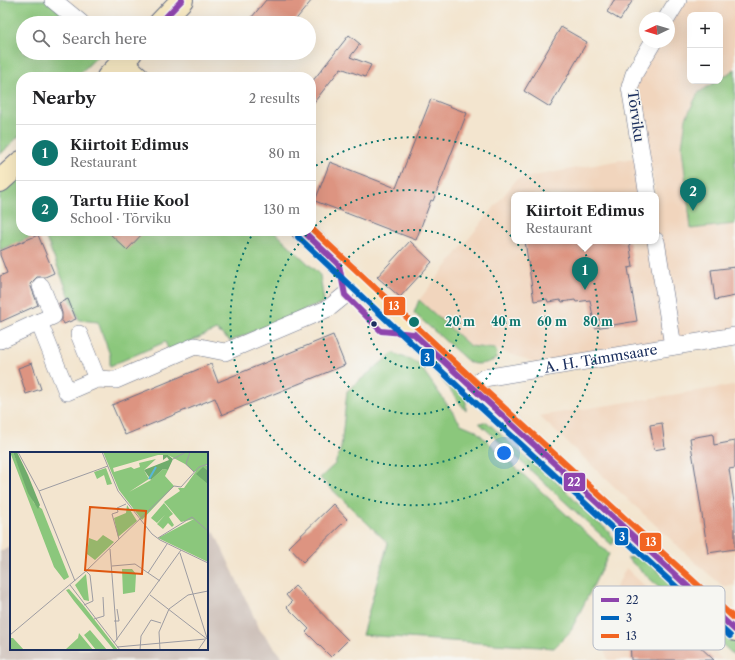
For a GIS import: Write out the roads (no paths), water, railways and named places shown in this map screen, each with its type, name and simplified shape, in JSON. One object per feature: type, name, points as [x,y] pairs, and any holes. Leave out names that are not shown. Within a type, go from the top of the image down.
[{"type":"street","points":[[53,0],[72,16]]},
{"type":"street","points":[[167,16],[182,0]]},
{"type":"street","points":[[671,12],[678,0]]},
{"type":"street","name":"Tõrviku","points":[[648,192],[630,87],[634,74],[649,48]]},
{"type":"street","points":[[0,181],[16,167]]},
{"type":"street","points":[[307,236],[687,586]]},
{"type":"street","points":[[656,244],[673,346]]},
{"type":"street","points":[[0,340],[53,316],[41,286]]},
{"type":"street","points":[[39,322],[67,392],[97,379],[116,380],[195,346],[225,352],[329,308],[345,295]]},
{"type":"street","points":[[79,334],[97,379]]},
{"type":"street","name":"A. H. Tammsaare","points":[[471,388],[484,378],[735,336]]},
{"type":"street","points":[[725,621],[735,630]]},
{"type":"place","name":"Tartu Hiie Kool","points":[[693,211]]},
{"type":"place","name":"Kiirtoit Edimus","points":[[585,290]]}]
